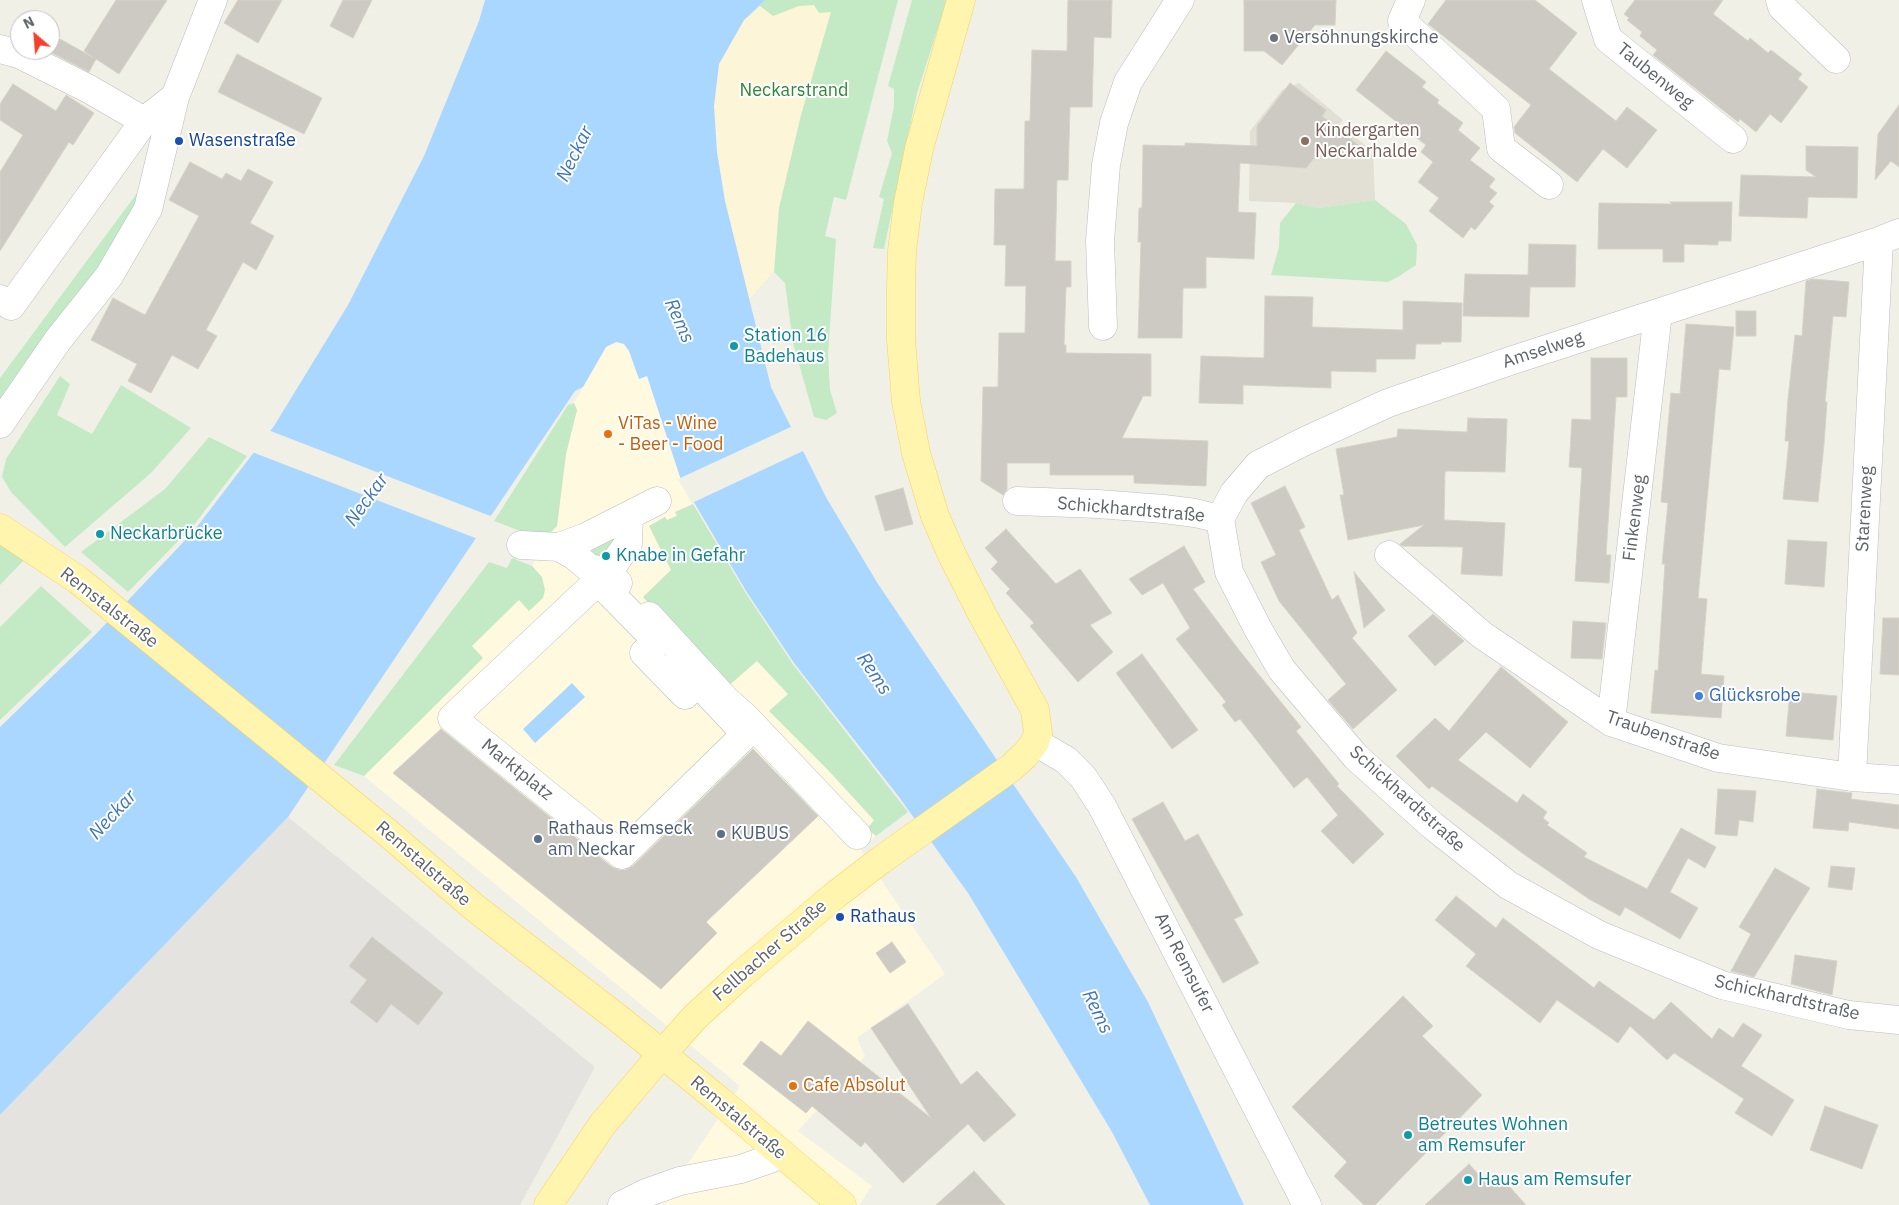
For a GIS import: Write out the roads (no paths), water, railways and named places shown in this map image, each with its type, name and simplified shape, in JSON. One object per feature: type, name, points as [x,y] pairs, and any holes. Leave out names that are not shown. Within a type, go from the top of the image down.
[{"type":"main road","points":[[961,0],[919,149],[908,203],[902,251],[901,288],[901,340],[906,401],[916,453],[935,516],[952,556],[1035,710],[1038,733],[1030,749]]},
{"type":"main road","name":"Remstalstraße","points":[[0,528],[78,580],[348,800],[475,908],[662,1054],[842,1205]]},
{"type":"main road","name":"Fellbacher Straße","points":[[548,1205],[602,1125],[696,1017],[742,974],[840,891],[916,834],[1012,767],[1030,749]]},
{"type":"street","points":[[0,424],[58,340],[109,276],[148,209],[175,96],[213,0]]},
{"type":"street","points":[[1103,326],[1100,241],[1106,164],[1114,122],[1128,82],[1180,0]]},
{"type":"street","points":[[1411,0],[1402,21],[1496,109],[1501,148],[1548,184]]},
{"type":"street","name":"Taubenweg","points":[[1596,0],[1608,39],[1733,139]]},
{"type":"street","points":[[1780,0],[1782,7],[1836,59]]},
{"type":"street","points":[[0,49],[19,54],[89,89],[144,121]]},
{"type":"street","points":[[6,302],[144,121],[175,96]]},
{"type":"street","name":"Amselweg","points":[[1220,519],[1234,493],[1258,466],[1303,442],[1388,404],[1510,361],[1889,237]]},
{"type":"street","name":"Starenweg","points":[[1852,777],[1889,237]]},
{"type":"street","name":"Finkenweg","points":[[1611,722],[1658,313]]},
{"type":"street","points":[[521,546],[559,547],[586,537],[657,501]]},
{"type":"street","name":"Schickhardtstraße","points":[[1017,501],[1164,509],[1195,513],[1220,519],[1229,572],[1258,630],[1282,670],[1356,756],[1433,826],[1508,885],[1599,935],[1722,985],[1849,1015],[1899,1020]]},
{"type":"street","name":"Marktplatz","points":[[460,711],[450,702],[628,544],[629,516]]},
{"type":"street","name":"Marktplatz","points":[[559,547],[598,570],[726,700],[733,712],[746,734],[622,855],[452,718],[598,581],[657,641],[644,652],[685,695],[698,683],[733,712],[857,835]]},
{"type":"street","name":"Traubenstraße","points":[[1389,555],[1482,635],[1611,722],[1718,758],[1852,777],[1899,780]]},
{"type":"street","name":"Am Remsufer","points":[[1030,749],[1066,760],[1083,777],[1102,806],[1307,1205]]},
{"type":"street","points":[[622,1205],[646,1193],[680,1181],[741,1169],[781,1155]]},
{"type":"water","points":[[485,0],[765,0],[744,20],[719,64],[714,106],[717,152],[725,201],[771,387],[827,499],[878,584],[1076,877],[1148,1002],[1244,1205],[1150,1205],[1112,1132],[968,893],[899,797],[794,663],[746,591],[681,480],[647,376],[639,379],[629,351],[624,344],[616,342],[606,347],[583,387],[575,391],[288,817],[0,1115],[0,727],[95,635],[193,532],[274,426],[348,305],[424,156],[479,21]]},
{"type":"water","points":[[572,683],[585,697],[535,743],[523,729]]},
{"type":"place","name":"Versöhnungskirche","points":[[1274,38]]},
{"type":"place","name":"Wasenstraße","points":[[179,141]]},
{"type":"place","name":"Kindergarten Neckarhalde","points":[[1305,141]]},
{"type":"place","name":"Station 16 Badehaus","points":[[734,346]]},
{"type":"place","name":"ViTas - Wine - Beer - Food","points":[[608,434]]},
{"type":"place","name":"Neckarbrücke","points":[[100,534]]},
{"type":"place","name":"Knabe in Gefahr","points":[[606,556]]},
{"type":"place","name":"Glücksrobe","points":[[1699,696]]},
{"type":"place","name":"KUBUS","points":[[721,834]]},
{"type":"place","name":"Rathaus Remseck am Neckar","points":[[538,839]]},
{"type":"place","name":"Rathaus","points":[[840,917]]},
{"type":"place","name":"Cafe Absolut","points":[[793,1086]]},
{"type":"place","name":"Betreutes Wohnen am Remsufer","points":[[1408,1135]]},
{"type":"place","name":"Haus am Remsufer","points":[[1468,1180]]},
{"type":"park label","name":"Neckarstrand","points":[[794,91]]},
{"type":"water label","name":"Neckar","points":[[575,154]]},
{"type":"water label","name":"Rems","points":[[679,321]]},
{"type":"water label","name":"Neckar","points":[[367,500]]},
{"type":"water label","name":"Rems","points":[[874,674]]},
{"type":"water label","name":"Neckar","points":[[113,815]]},
{"type":"water label","name":"Rems","points":[[1097,1012]]}]
